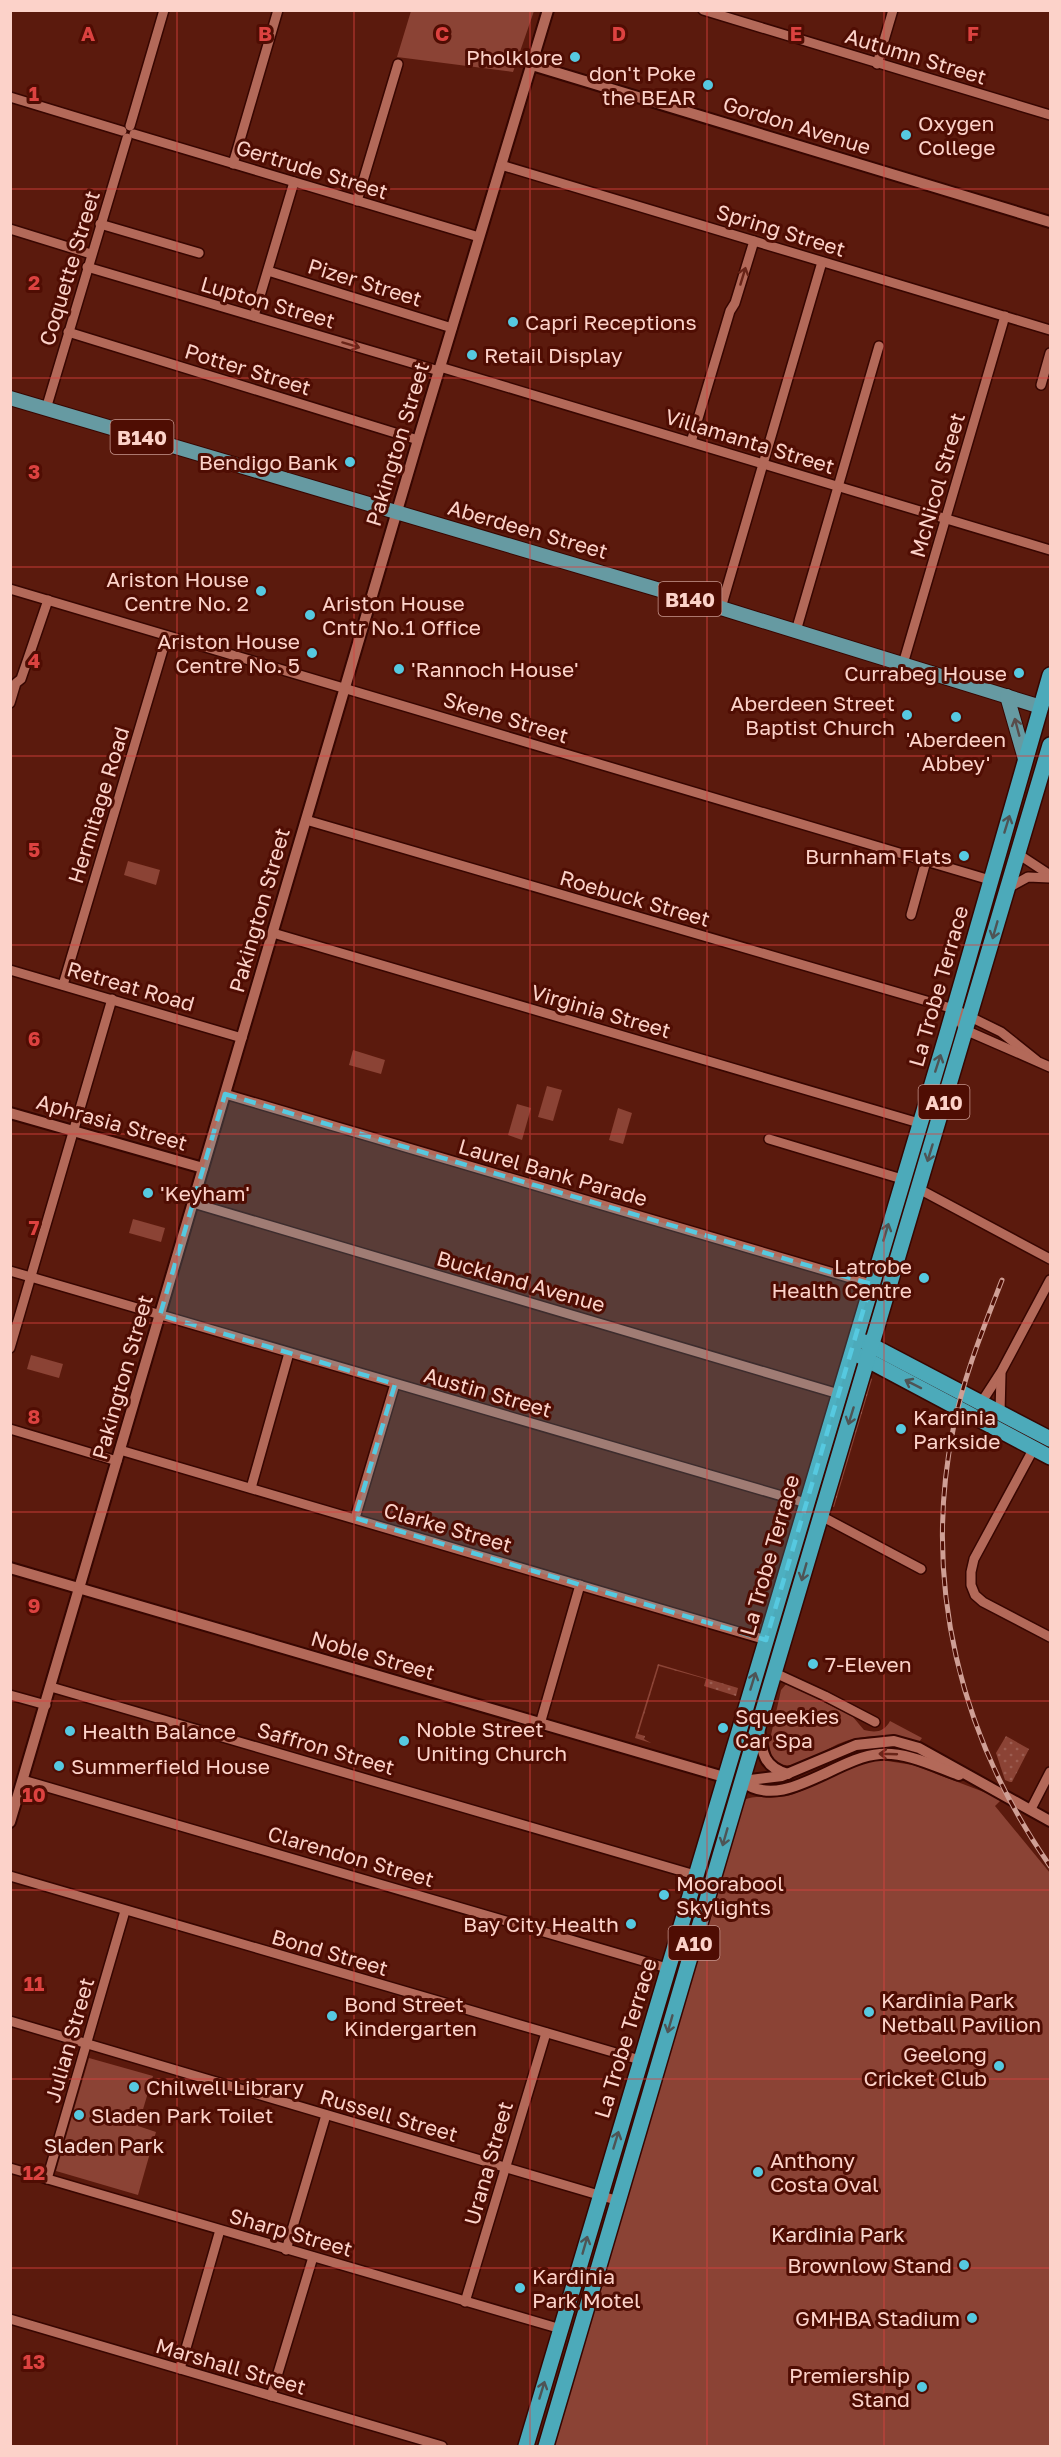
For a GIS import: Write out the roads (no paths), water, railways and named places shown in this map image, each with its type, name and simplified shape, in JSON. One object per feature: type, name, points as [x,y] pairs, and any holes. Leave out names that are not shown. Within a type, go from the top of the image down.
[{"type":"highway","name":"La Trobe Terrace","points":[[526,2446],[954,1010],[1050,675]]},
{"type":"highway","name":"La Trobe Terrace","points":[[546,2446],[1050,746]]},
{"type":"highway","points":[[854,1344],[1050,1457]]},
{"type":"highway","points":[[870,1353],[981,1403],[1050,1440]]},
{"type":"highway","points":[[981,1403],[986,1415],[1031,1439],[1034,1448]]},
{"type":"highway","points":[[724,1777],[742,1781]]},
{"type":"main road","name":"Aberdeen Street","points":[[10,398],[1043,705]]},
{"type":"main road","points":[[1008,696],[1025,759]]},
{"type":"street","name":"Coquette Street","points":[[46,409],[164,10]]},
{"type":"street","points":[[233,164],[278,10]]},
{"type":"street","name":"Pakington Street","points":[[11,1818],[439,369],[548,10]]},
{"type":"street","name":"Autumn Street","points":[[703,10],[1050,115]]},
{"type":"street","points":[[877,64],[893,10]]},
{"type":"street","points":[[357,201],[398,64]]},
{"type":"street","name":"Gordon Avenue","points":[[531,66],[1050,222]]},
{"type":"street","name":"Gertrude Street","points":[[10,97],[479,237]]},
{"type":"street","name":"Spring Street","points":[[501,165],[1050,330]]},
{"type":"street","points":[[254,316],[294,182]]},
{"type":"street","points":[[100,224],[199,253]]},
{"type":"street","points":[[10,229],[91,254]]},
{"type":"street","points":[[691,442],[730,310],[735,303],[754,241]]},
{"type":"street","points":[[722,608],[822,262]]},
{"type":"street","name":"Lupton Street","points":[[87,267],[439,369]]},
{"type":"street","name":"Pizer Street","points":[[267,271],[452,328]]},
{"type":"street","name":"McNicol Street","points":[[903,664],[1005,316]]},
{"type":"street","name":"Potter Street","points":[[68,332],[418,440]]},
{"type":"street","points":[[795,631],[879,346]]},
{"type":"street","points":[[1041,385],[1050,353]]},
{"type":"street","name":"Villamanta Street","points":[[439,369],[1050,550]]},
{"type":"street","name":"Skene Street","points":[[10,589],[990,880]]},
{"type":"street","points":[[10,703],[16,683],[21,679],[48,600]]},
{"type":"street","name":"Hermitage Road","points":[[63,985],[167,636]]},
{"type":"street","name":"Roebuck Street","points":[[306,820],[930,1002],[954,1010],[968,1022]]},
{"type":"street","points":[[1018,854],[1050,877]]},
{"type":"street","points":[[911,915],[926,861]]},
{"type":"street","points":[[1007,889],[1028,877],[1050,877]]},
{"type":"street","name":"Virginia Street","points":[[273,933],[919,1123]]},
{"type":"street","name":"Retreat Road","points":[[10,969],[242,1038]]},
{"type":"street","points":[[10,1348],[112,999]]},
{"type":"street","points":[[968,1022],[1008,1037],[1036,1060]]},
{"type":"street","points":[[968,1022],[990,1042],[1050,1067]]},
{"type":"street","name":"Laurel Bank Parade","points":[[225,1094],[871,1284]]},
{"type":"street","name":"Aphrasia Street","points":[[10,1113],[203,1168]]},
{"type":"street","points":[[769,1139],[902,1179]]},
{"type":"street","points":[[919,1189],[1050,1259]]},
{"type":"street","name":"Buckland Avenue","points":[[193,1203],[839,1394]]},
{"type":"street","name":"Austin Street","points":[[10,1270],[806,1503]]},
{"type":"street","points":[[981,1403],[1001,1372],[1050,1280]]},
{"type":"street","points":[[251,1488],[289,1353]]},
{"type":"street","points":[[1000,1413],[1001,1372]]},
{"type":"street","points":[[355,1518],[395,1384]]},
{"type":"street","name":"Clarke Street","points":[[10,1429],[251,1488],[766,1640]]},
{"type":"street","points":[[1034,1448],[974,1559],[971,1575],[972,1588],[983,1602],[1050,1638]]},
{"type":"street","points":[[821,1516],[921,1569]]},
{"type":"street","name":"Noble Street","points":[[10,1568],[724,1777]]},
{"type":"street","points":[[540,1724],[580,1585]]},
{"type":"street","points":[[775,1673],[875,1722]]},
{"type":"street","name":"Saffron Street","points":[[51,1687],[695,1875]]},
{"type":"street","points":[[10,1695],[46,1705]]},
{"type":"street","points":[[759,1728],[764,1760],[774,1769],[788,1774]]},
{"type":"street","points":[[742,1781],[788,1774],[850,1747],[872,1742],[894,1741],[916,1747],[1050,1821]]},
{"type":"street","points":[[742,1781],[754,1790],[778,1790],[806,1782],[858,1758],[884,1754],[917,1760],[985,1784]]},
{"type":"street","points":[[1031,1809],[1050,1772]]},
{"type":"street","name":"Clarendon Street","points":[[23,1780],[667,1968]]},
{"type":"street","name":"Bond Street","points":[[10,1876],[640,2060]]},
{"type":"street","name":"Julian Street","points":[[47,2179],[125,1911]]},
{"type":"street","name":"Russell Street","points":[[10,2021],[619,2201]]},
{"type":"street","name":"Urana Street","points":[[465,2302],[546,2033]]},
{"type":"street","points":[[286,2250],[326,2115]]},
{"type":"street","name":"Sharp Street","points":[[10,2168],[561,2329]]},
{"type":"street","points":[[180,2370],[220,2230]]},
{"type":"street","points":[[272,2396],[313,2257]]},
{"type":"street","name":"Marshall Street","points":[[10,2319],[442,2446]]},
{"type":"railway","points":[[1002,1280],[968,1373],[953,1430],[945,1488],[943,1546],[947,1602],[957,1658],[972,1713],[993,1766],[1019,1817],[1050,1866]]},
{"type":"place","name":"Pholklore","points":[[575,57]]},
{"type":"place","name":"don't Poke the BEAR","points":[[708,85]]},
{"type":"place","name":"Oxygen College","points":[[906,135]]},
{"type":"place","name":"Capri Receptions","points":[[513,322]]},
{"type":"place","name":"Retail Display","points":[[472,355]]},
{"type":"place","name":"Bendigo Bank","points":[[350,462]]},
{"type":"place","name":"Ariston House Centre No. 2","points":[[261,591]]},
{"type":"place","name":"Ariston House Cntr No.1 Office","points":[[310,615]]},
{"type":"place","name":"Ariston House Centre No. 5","points":[[312,653]]},
{"type":"place","name":"'Rannoch House'","points":[[399,669]]},
{"type":"place","name":"Currabeg House","points":[[1019,673]]},
{"type":"place","name":"Aberdeen Street Baptist Church","points":[[907,715]]},
{"type":"place","name":"'Aberdeen Abbey'","points":[[956,717]]},
{"type":"place","name":"Burnham Flats","points":[[964,856]]},
{"type":"place","name":"'Keyham'","points":[[148,1193]]},
{"type":"place","name":"Latrobe Health Centre","points":[[924,1278]]},
{"type":"place","name":"Kardinia Parkside","points":[[901,1429]]},
{"type":"place","name":"7-Eleven","points":[[813,1664]]},
{"type":"place","name":"Squeekies Car Spa","points":[[723,1728]]},
{"type":"place","name":"Health Balance","points":[[70,1731]]},
{"type":"place","name":"Noble Street Uniting Church","points":[[404,1741]]},
{"type":"place","name":"Summerfield House","points":[[59,1766]]},
{"type":"place","name":"Moorabool Skylights","points":[[664,1895]]},
{"type":"place","name":"Bay City Health","points":[[631,1924]]},
{"type":"place","name":"Kardinia Park Netball Pavilion","points":[[869,2012]]},
{"type":"place","name":"Bond Street Kindergarten","points":[[332,2016]]},
{"type":"place","name":"Geelong Cricket Club","points":[[999,2066]]},
{"type":"place","name":"Chilwell Library","points":[[134,2087]]},
{"type":"place","name":"Sladen Park Toilet","points":[[79,2115]]},
{"type":"place","name":"Anthony Costa Oval","points":[[758,2172]]},
{"type":"place","name":"Brownlow Stand","points":[[964,2265]]},
{"type":"place","name":"Kardinia Park Motel","points":[[520,2288]]},
{"type":"place","name":"GMHBA Stadium","points":[[972,2318]]},
{"type":"place","name":"Premiership Stand","points":[[922,2387]]},
{"type":"park label","name":"Sladen Park","points":[[104,2145]]},
{"type":"park label","name":"Kardinia Park","points":[[838,2234]]}]
